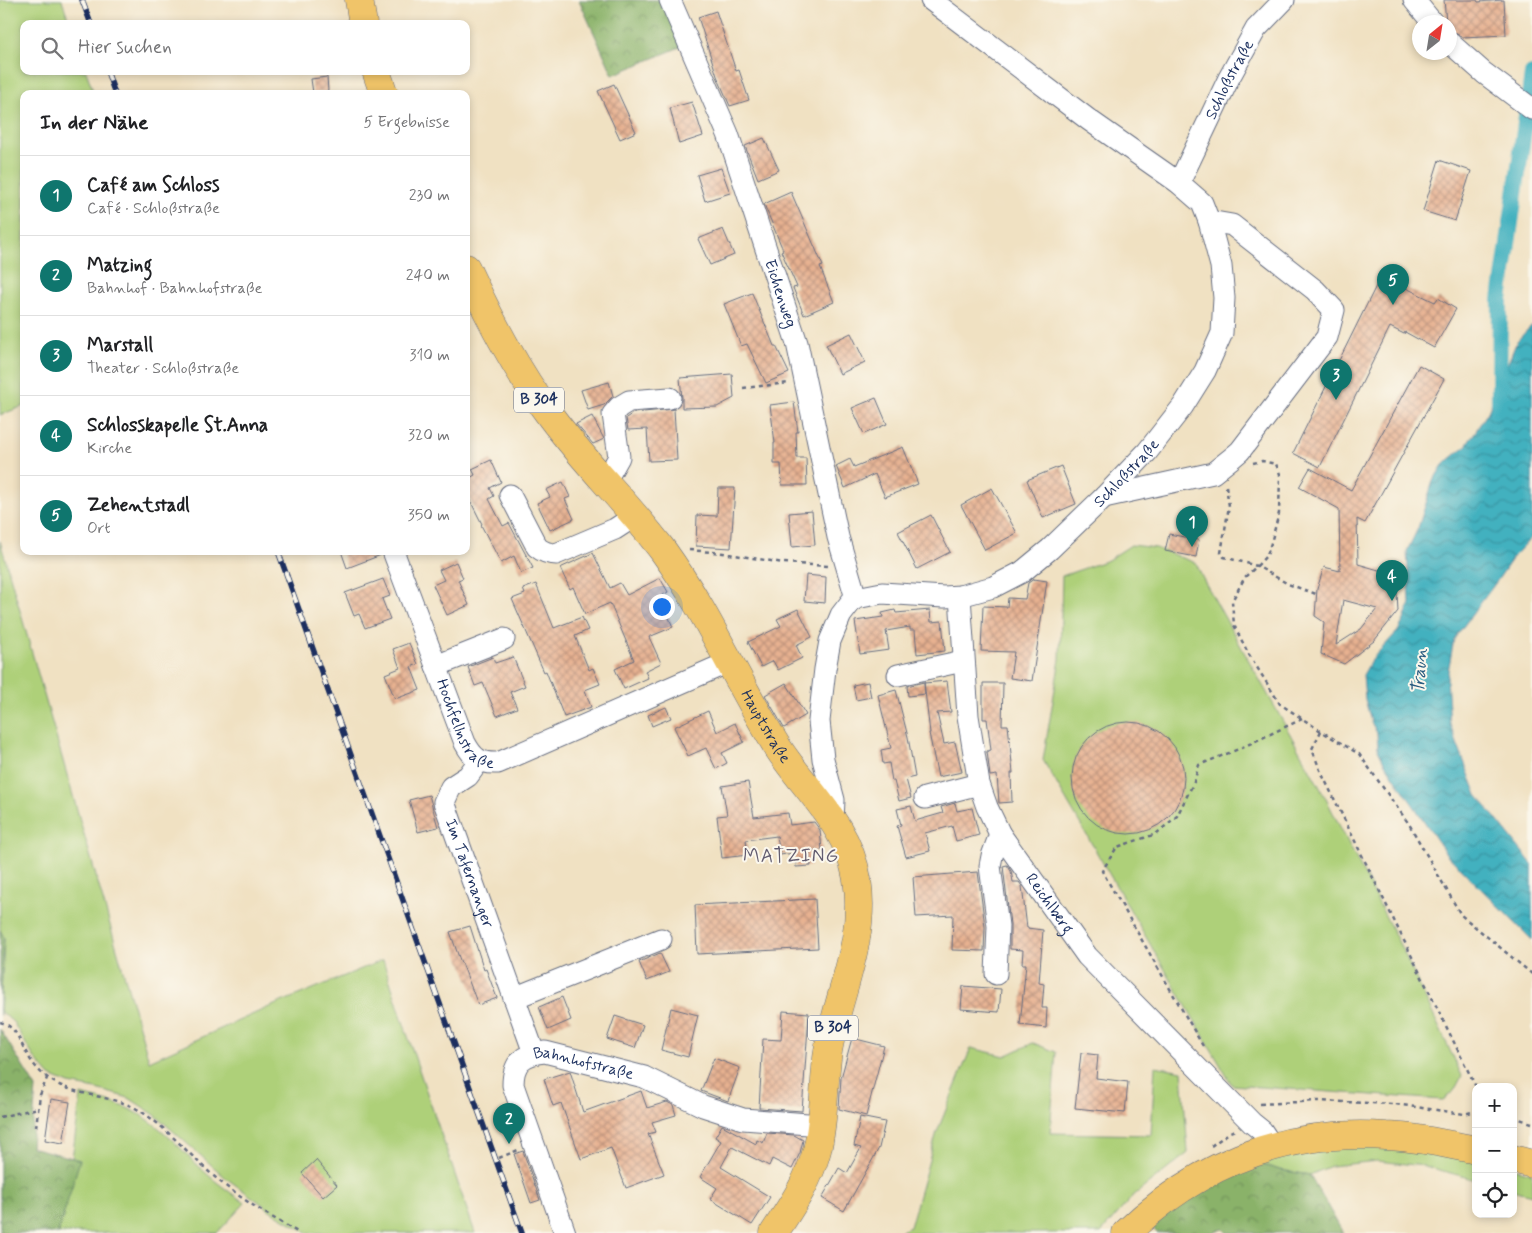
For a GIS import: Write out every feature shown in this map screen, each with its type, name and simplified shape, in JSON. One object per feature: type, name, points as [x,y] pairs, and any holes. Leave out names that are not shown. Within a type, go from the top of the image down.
[{"type":"main road","points":[[359,0],[362,20]]},
{"type":"main road","points":[[377,75],[383,90]]},
{"type":"main road","name":"Hauptstraße","points":[[470,276],[499,336],[530,387],[573,446],[635,516],[672,565],[782,753],[833,820],[847,845],[853,862],[859,898],[858,934],[830,1042],[818,1148],[805,1182],[774,1233]]},
{"type":"main road","points":[[1126,1233],[1144,1216],[1196,1178],[1222,1165],[1272,1146],[1329,1137],[1361,1135],[1408,1138],[1472,1149]]},
{"type":"main road","points":[[1517,1160],[1532,1164]]},
{"type":"street","name":"Eichenweg","points":[[670,0],[728,134],[797,343],[838,537],[856,598]]},
{"type":"street","points":[[931,0],[1089,120],[1178,183]]},
{"type":"street","name":"Schloßstraße","points":[[856,598],[882,593],[944,597],[960,596],[993,587],[1022,572],[1050,549],[1104,497],[1147,452],[1183,406],[1205,370],[1222,334],[1224,298],[1220,266],[1209,221],[1202,203],[1178,183],[1229,78],[1256,29],[1284,0]]},
{"type":"street","points":[[1414,0],[1426,15]]},
{"type":"street","points":[[1457,49],[1484,73],[1526,105]]},
{"type":"street","points":[[1104,497],[1217,472],[1240,451],[1327,336],[1334,310],[1315,290],[1232,225],[1209,221]]},
{"type":"street","points":[[603,479],[610,473],[619,458],[613,414],[629,401],[670,398]]},
{"type":"street","points":[[510,495],[536,546],[549,554],[556,554],[615,529],[635,516]]},
{"type":"street","name":"Hochfellnstraße","points":[[394,555],[470,753],[488,764],[498,763],[729,662]]},
{"type":"street","name":"Reichlberg","points":[[960,596],[968,716],[979,784],[987,807],[1000,834],[1087,956],[1262,1131],[1272,1146]]},
{"type":"street","points":[[833,820],[834,800],[823,759],[818,721],[830,641],[841,615],[856,598]]},
{"type":"street","points":[[436,666],[504,639]]},
{"type":"street","points":[[898,675],[964,660]]},
{"type":"street","name":"Im Tafernanger","points":[[479,760],[468,776],[451,788],[444,802],[534,1053]]},
{"type":"street","points":[[925,798],[979,784]]},
{"type":"street","points":[[996,974],[998,926],[990,866],[1000,834]]},
{"type":"street","points":[[514,998],[661,939]]},
{"type":"street","name":"Bahnhofstraße","points":[[565,1233],[513,1085],[513,1075],[517,1064],[534,1053],[545,1052],[644,1077],[703,1106],[743,1119],[821,1125]]},
{"type":"path","points":[[743,388],[805,382]]},
{"type":"path","points":[[1252,463],[1262,461],[1276,464],[1280,474],[1279,513],[1267,555],[1245,577],[1232,601],[1234,625],[1248,653],[1280,704],[1359,754],[1409,824],[1461,915],[1532,974]]},
{"type":"path","points":[[1217,472],[1229,506],[1221,553],[1224,557],[1257,566],[1288,584],[1316,594]]},
{"type":"path","points":[[688,550],[723,553],[783,563],[846,567]]},
{"type":"path","points":[[1204,1049],[1102,871],[1117,847],[1156,834],[1177,816],[1194,782],[1199,765],[1241,748],[1302,719]]},
{"type":"path","points":[[1320,731],[1312,750],[1320,770],[1474,1083]]},
{"type":"path","points":[[0,1022],[10,1026],[16,1033],[26,1054],[47,1078],[58,1085],[108,1098],[136,1108],[149,1116],[209,1172],[231,1189],[299,1233]]},
{"type":"path","points":[[36,1127],[40,1094],[47,1078]]},
{"type":"path","points":[[1253,1101],[1261,1105],[1318,1101],[1395,1104],[1464,1114],[1472,1112]]},
{"type":"path","points":[[0,1117],[38,1108]]},
{"type":"path","points":[[1517,1118],[1532,1123]]},
{"type":"green space","points":[[0,0],[62,0],[69,20],[20,20],[20,75],[87,75],[93,90],[20,90],[20,408],[0,415]]},
{"type":"green space","points":[[579,0],[666,0],[685,45],[613,75]]},
{"type":"green space","points":[[0,541],[149,1061],[267,1008],[383,960],[475,1233],[308,1233],[274,1213],[226,1178],[155,1115],[129,1098],[69,1084],[50,1076],[35,1059],[13,1022],[0,1011],[4,938],[0,930]]},
{"type":"green space","points":[[1131,545],[1156,548],[1196,563],[1202,577],[1323,793],[1404,953],[1462,1076],[1454,1091],[1443,1100],[1232,1085],[1043,760],[1060,659],[1062,576],[1108,560]]},
{"type":"green space","points":[[0,930],[4,938],[0,1016]]},
{"type":"green space","points":[[0,1029],[36,1088],[31,1147],[80,1160],[58,1233],[0,1233]]},
{"type":"green space","points":[[1033,1043],[1056,1052],[1050,1133],[1151,1135],[1155,1066],[1182,1071],[1188,1153],[1133,1196],[1101,1233],[897,1233],[910,1227],[937,1132],[971,1048],[1005,1056]]},
{"type":"green space","points":[[81,1095],[117,1104],[141,1115],[153,1123],[214,1180],[245,1203],[217,1233],[58,1233],[79,1160],[72,1158]]},
{"type":"green space","points":[[1349,1143],[1472,1158],[1472,1179],[1425,1166],[1377,1161],[1331,1166],[1310,1175],[1280,1170],[1250,1161]]},
{"type":"green space","points":[[1250,1161],[1280,1170],[1310,1175],[1343,1233],[1227,1233],[1223,1229],[1213,1233],[1157,1233],[1150,1225],[1178,1203]]},
{"type":"green space","points":[[1517,1169],[1532,1173],[1532,1195],[1517,1191]]},
{"type":"water","name":"Traun","points":[[1532,325],[1532,537],[1514,556],[1454,639],[1447,677],[1450,725],[1477,795],[1532,864],[1532,940],[1447,855],[1384,762],[1378,750],[1377,733],[1371,722],[1365,699],[1363,675],[1372,659],[1398,631],[1404,620],[1410,603],[1407,551],[1418,528],[1433,481],[1443,465],[1466,446],[1488,412],[1517,341]]},
{"type":"building","points":[[1444,0],[1477,0],[1478,2],[1504,0],[1506,35],[1462,37],[1457,34],[1457,15],[1445,15]]},
{"type":"building","points":[[716,11],[736,71],[739,70],[749,100],[730,106],[717,76],[698,17]]},
{"type":"building","points":[[327,77],[328,90],[313,90],[311,79]]},
{"type":"building","points":[[614,84],[636,132],[620,139],[598,91]]},
{"type":"building","points":[[692,102],[703,136],[679,144],[670,108]]},
{"type":"building","points":[[764,138],[779,170],[758,179],[745,146]]},
{"type":"building","points":[[1439,160],[1471,171],[1455,221],[1423,211]]},
{"type":"building","points":[[721,168],[730,193],[705,201],[697,175]]},
{"type":"building","points":[[791,192],[823,266],[820,267],[834,302],[804,315],[793,288],[797,287],[781,251],[783,250],[764,204]]},
{"type":"building","points":[[723,229],[734,255],[710,265],[698,239]]},
{"type":"building","points":[[1381,276],[1435,302],[1438,298],[1456,309],[1434,348],[1405,332],[1404,334],[1390,327],[1320,467],[1293,453]]},
{"type":"building","points":[[752,293],[774,346],[776,346],[789,373],[766,383],[747,344],[741,346],[724,304]]},
{"type":"building","points":[[851,333],[865,362],[840,374],[826,345]]},
{"type":"building","points":[[1419,365],[1444,379],[1365,523],[1357,519],[1358,564],[1396,575],[1398,611],[1374,641],[1344,664],[1321,654],[1324,622],[1315,616],[1317,589],[1324,567],[1340,571],[1339,509],[1299,487],[1310,468],[1351,490]],"holes":[[[1343,600],[1377,609],[1361,629],[1336,645]]]},
{"type":"building","points":[[732,374],[734,398],[717,407],[682,408],[680,378]]},
{"type":"building","points":[[609,382],[613,396],[604,405],[588,410],[581,390]]},
{"type":"building","points":[[876,398],[887,424],[864,434],[852,408]]},
{"type":"building","points":[[794,402],[798,432],[796,432],[797,458],[806,458],[807,485],[782,485],[781,464],[774,464],[775,443],[770,405]]},
{"type":"building","points":[[674,409],[677,460],[649,461],[647,429],[628,430],[626,418],[633,413]]},
{"type":"building","points":[[592,416],[604,439],[593,444],[576,424]]},
{"type":"building","points":[[903,447],[918,484],[885,497],[875,474],[845,488],[836,466],[850,459],[854,467]]},
{"type":"building","points":[[491,460],[501,482],[490,488],[494,496],[489,499],[503,526],[509,523],[533,568],[521,573],[514,556],[501,563],[470,500],[470,478],[475,475],[472,469]]},
{"type":"building","points":[[1061,466],[1076,504],[1043,518],[1027,480]]},
{"type":"building","points":[[563,482],[570,497],[565,499],[574,519],[550,530],[537,503],[550,497],[546,490]]},
{"type":"building","points":[[718,488],[735,488],[731,548],[696,546],[697,515],[717,516]]},
{"type":"building","points":[[992,488],[1017,533],[985,550],[961,505]]},
{"type":"building","points":[[812,511],[815,545],[792,547],[789,513]]},
{"type":"building","points":[[931,515],[950,552],[917,569],[898,532]]},
{"type":"building","points":[[1169,534],[1199,540],[1196,557],[1165,551]]},
{"type":"building","points":[[593,553],[610,588],[620,583],[627,595],[660,578],[668,592],[660,597],[673,627],[649,637],[661,663],[645,671],[648,678],[624,689],[615,669],[634,660],[610,603],[585,614],[573,587],[570,589],[560,568]]},
{"type":"building","points":[[342,555],[381,555],[347,568]]},
{"type":"building","points":[[456,562],[463,578],[458,580],[469,605],[447,615],[433,585],[444,580],[439,570]]},
{"type":"building","points":[[806,575],[826,577],[825,603],[804,601]]},
{"type":"building","points":[[383,579],[390,596],[382,599],[390,619],[365,628],[359,614],[354,616],[345,593]]},
{"type":"building","points":[[1034,579],[1047,581],[1032,681],[1010,678],[1014,652],[981,651],[983,606],[1007,607],[1008,598],[1025,599],[1028,583]]},
{"type":"building","points":[[536,584],[554,628],[582,617],[588,630],[575,636],[589,670],[593,668],[600,684],[585,690],[591,707],[564,717],[546,671],[544,672],[512,599],[525,594],[523,589]]},
{"type":"building","points":[[798,609],[812,637],[796,645],[802,658],[778,670],[773,661],[761,667],[748,642],[781,626],[777,619]]},
{"type":"building","points":[[895,610],[896,613],[930,610],[931,622],[942,621],[945,651],[917,654],[915,630],[910,630],[910,627],[886,631],[889,650],[860,654],[855,621],[883,617],[882,613]]},
{"type":"building","points":[[409,643],[418,664],[411,667],[420,690],[395,699],[385,674],[400,668],[393,649]]},
{"type":"building","points":[[493,657],[495,663],[513,657],[525,686],[510,692],[517,708],[497,716],[483,683],[475,686],[468,667]]},
{"type":"building","points":[[947,681],[951,712],[937,713],[944,744],[955,742],[962,772],[938,777],[929,733],[924,683]]},
{"type":"building","points":[[868,682],[871,697],[856,700],[853,685]]},
{"type":"building","points":[[924,682],[925,694],[908,696],[907,686]]},
{"type":"building","points":[[786,683],[806,715],[784,728],[765,695]]},
{"type":"building","points":[[983,683],[1003,683],[1002,725],[1008,725],[1013,773],[1011,773],[1012,802],[999,803],[997,775],[990,776],[987,751],[991,750],[987,719],[983,719]]},
{"type":"building","points":[[896,690],[908,737],[915,777],[906,779],[911,798],[899,801],[894,781],[892,781],[889,763],[883,764],[881,750],[891,748],[878,695]]},
{"type":"building","points":[[666,707],[671,718],[652,726],[648,715]]},
{"type":"building","points":[[708,711],[717,732],[735,723],[744,742],[722,753],[727,763],[716,769],[706,748],[688,756],[674,727]]},
{"type":"building","points":[[1128,722],[1139,723],[1149,727],[1167,739],[1179,757],[1183,767],[1183,789],[1179,799],[1167,817],[1149,829],[1139,833],[1128,834],[1117,833],[1107,829],[1089,817],[1077,799],[1073,789],[1072,778],[1073,767],[1077,757],[1089,739],[1107,727],[1117,723]]},
{"type":"building","points":[[748,782],[754,817],[788,813],[790,825],[814,822],[820,830],[822,850],[809,851],[811,866],[796,867],[794,853],[780,855],[777,836],[746,840],[748,855],[722,858],[717,816],[727,815],[722,786]]},
{"type":"building","points":[[429,795],[438,827],[418,832],[409,800]]},
{"type":"building","points":[[955,803],[957,811],[972,808],[979,835],[956,841],[952,826],[925,833],[930,851],[906,857],[897,826],[901,825],[897,809],[911,806],[915,821],[943,813],[941,807]]},
{"type":"building","points":[[1007,865],[1011,871],[1013,882],[1019,882],[1022,886],[1027,928],[1043,930],[1039,983],[1044,984],[1042,1008],[1047,1008],[1046,1028],[1020,1025],[1026,964],[1022,964],[1023,950],[1010,949],[1010,924],[1003,866]]},
{"type":"building","points":[[978,872],[985,927],[984,951],[952,950],[953,915],[916,917],[913,877]]},
{"type":"building","points":[[815,899],[818,948],[697,954],[695,905]]},
{"type":"building","points":[[470,926],[484,970],[486,969],[497,998],[478,1005],[450,932]]},
{"type":"building","points":[[660,953],[669,972],[647,981],[639,962]]},
{"type":"building","points":[[963,986],[1001,989],[999,1012],[961,1009]]},
{"type":"building","points":[[562,997],[571,1020],[548,1030],[539,1007]]},
{"type":"building","points":[[671,1008],[698,1015],[688,1057],[661,1050]]},
{"type":"building","points":[[783,1011],[809,1013],[802,1111],[759,1108],[763,1039],[781,1040]]},
{"type":"building","points":[[615,1016],[643,1025],[635,1048],[607,1039]]},
{"type":"building","points":[[852,1038],[884,1046],[866,1116],[839,1109],[841,1078]]},
{"type":"building","points":[[1081,1053],[1098,1055],[1096,1078],[1128,1082],[1125,1113],[1075,1108]]},
{"type":"building","points":[[714,1058],[740,1068],[728,1101],[701,1091]]},
{"type":"building","points":[[570,1071],[583,1112],[641,1091],[647,1108],[667,1102],[673,1105],[676,1115],[652,1122],[656,1132],[648,1134],[664,1174],[626,1188],[611,1148],[581,1159],[561,1103],[553,1106],[544,1079]]},
{"type":"building","points":[[51,1099],[70,1102],[63,1143],[45,1140]]},
{"type":"building","points":[[860,1117],[885,1122],[879,1148],[844,1211],[822,1198],[839,1168],[847,1173],[861,1148],[854,1146]]},
{"type":"building","points":[[722,1125],[756,1144],[757,1140],[763,1143],[767,1133],[794,1135],[803,1140],[800,1153],[792,1169],[772,1159],[769,1166],[732,1147],[721,1167],[770,1197],[752,1225],[710,1199],[717,1188],[700,1177],[721,1141],[715,1137]]},
{"type":"building","points":[[523,1151],[540,1200],[531,1203],[514,1154]]},
{"type":"building","points":[[316,1160],[337,1185],[323,1197],[302,1173]]},
{"type":"waterway","points":[[1499,407],[1500,300],[1532,74]]},
{"type":"railway","points":[[82,0],[90,20]]},
{"type":"railway","points":[[108,75],[114,90]]},
{"type":"railway","points":[[279,555],[522,1233]]},
{"type":"place","name":"Zehentstadl","points":[[1393,305]]},
{"type":"place","name":"Marstall","points":[[1336,400]]},
{"type":"place","name":"Café am Schloss","points":[[1192,547]]},
{"type":"place","name":"Schlosskapelle St.Anna","points":[[1392,601]]},
{"type":"place","name":"Matzing","points":[[509,1144]]},
{"type":"district","name":"MATZING","points":[[791,856]]}]
